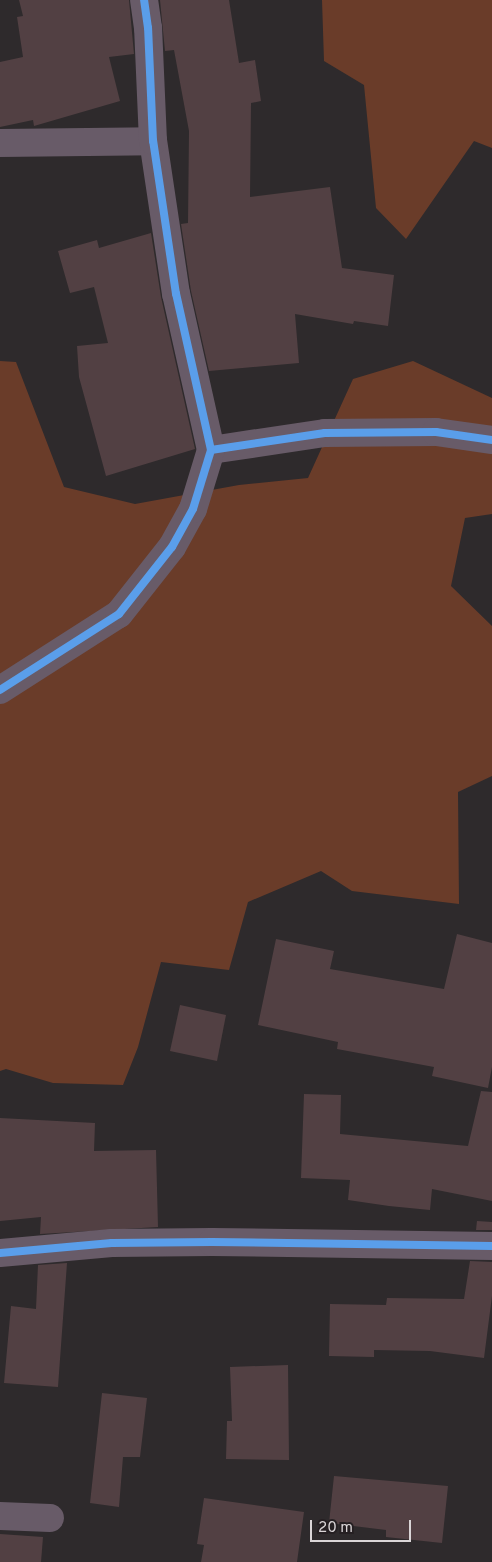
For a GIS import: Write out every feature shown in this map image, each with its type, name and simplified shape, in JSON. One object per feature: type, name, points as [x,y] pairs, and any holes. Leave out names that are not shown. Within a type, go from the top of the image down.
[{"type":"street","points":[[0,690],[120,614],[172,547],[189,517],[211,450],[176,294],[153,141],[148,28],[144,0]]},
{"type":"street","points":[[0,143],[153,141]]},
{"type":"street","points":[[211,450],[325,433],[436,432],[492,440]]},
{"type":"street","points":[[0,1253],[55,1247],[166,1242],[492,1246]]},
{"type":"street","points":[[0,1516],[50,1518]]},
{"type":"shaded area","points":[[322,0],[492,0],[492,148],[474,141],[406,239],[376,208],[364,85],[324,61]]},
{"type":"shaded area","points":[[0,361],[16,362],[64,487],[135,504],[239,485],[308,478],[353,379],[413,361],[492,398],[492,514],[465,518],[451,586],[492,626],[492,776],[458,792],[459,904],[352,891],[321,871],[248,902],[229,970],[161,962],[138,1047],[123,1085],[53,1083],[6,1069],[0,1071]]},
{"type":"building","points":[[19,0],[129,0],[134,54],[109,57],[120,101],[34,126],[33,120],[0,127],[0,62],[23,57],[17,17],[23,16]]},
{"type":"building","points":[[160,0],[229,0],[239,63],[255,60],[261,101],[251,103],[250,197],[330,187],[342,268],[394,275],[388,326],[354,321],[353,324],[295,314],[299,363],[209,371],[191,291],[181,224],[188,223],[189,131],[174,50],[165,51]]},
{"type":"building","points":[[151,233],[161,297],[195,449],[106,476],[79,377],[77,346],[108,343],[94,287],[70,293],[58,251],[97,240],[99,248]]},
{"type":"building","points":[[457,934],[492,943],[492,1067],[488,1088],[432,1076],[434,1067],[337,1049],[338,1042],[258,1025],[276,939],[334,951],[330,969],[444,989]]},
{"type":"building","points":[[180,1005],[226,1015],[217,1061],[170,1051]]},
{"type":"building","points":[[481,1091],[492,1092],[492,1201],[432,1189],[430,1210],[389,1206],[348,1200],[350,1180],[301,1178],[304,1094],[341,1095],[340,1134],[468,1146]]},
{"type":"building","points":[[0,1118],[95,1123],[94,1151],[156,1150],[158,1227],[40,1234],[41,1217],[0,1221]]},
{"type":"building","points":[[477,1221],[492,1222],[492,1230],[476,1230]]},
{"type":"building","points":[[470,1261],[492,1262],[492,1296],[484,1358],[430,1351],[374,1350],[374,1357],[329,1356],[330,1304],[386,1305],[387,1298],[464,1299]]},
{"type":"building","points":[[67,1263],[58,1387],[4,1383],[11,1306],[36,1309],[38,1265]]},
{"type":"building","points":[[288,1365],[289,1460],[226,1459],[227,1421],[232,1421],[230,1367]]},
{"type":"building","points":[[102,1393],[147,1398],[140,1457],[123,1457],[119,1507],[90,1503]]},
{"type":"building","points":[[334,1476],[448,1486],[442,1543],[386,1537],[386,1530],[329,1523]]},
{"type":"building","points":[[204,1498],[304,1512],[297,1562],[201,1562],[204,1545],[197,1544]]},
{"type":"building","points":[[0,1534],[43,1537],[41,1562],[0,1562]]},
{"type":"cycle path","points":[[0,690],[119,614],[172,547],[193,509],[211,450],[176,294],[153,141],[148,28],[144,0]]},
{"type":"cycle path","points":[[211,450],[325,433],[436,432],[492,440]]},
{"type":"cycle path","points":[[0,1253],[112,1243],[212,1242],[492,1246]]}]
